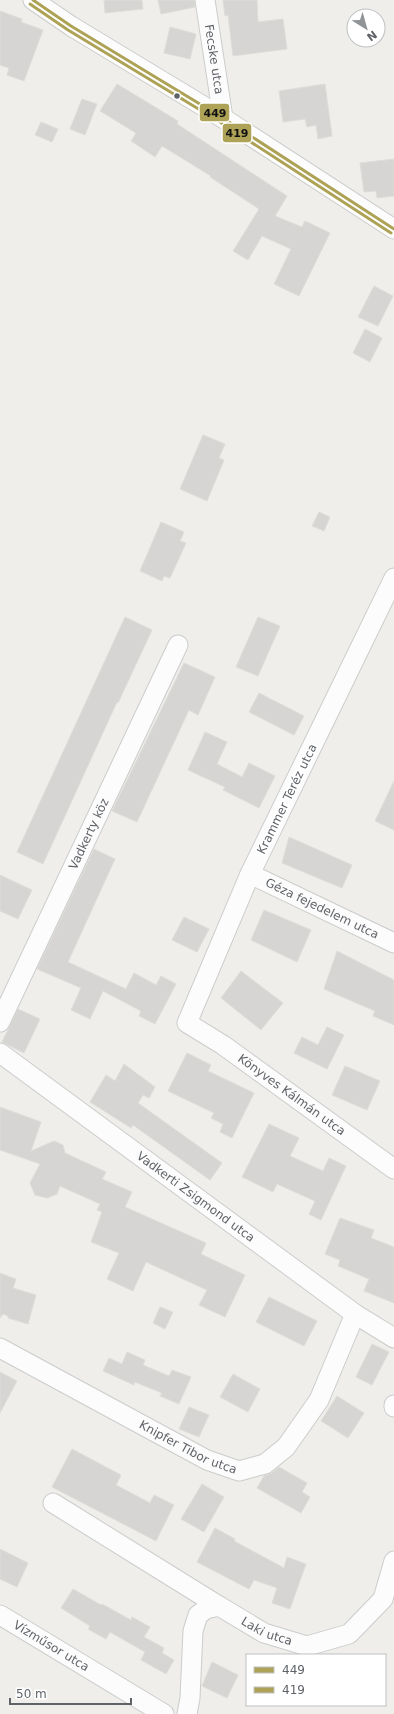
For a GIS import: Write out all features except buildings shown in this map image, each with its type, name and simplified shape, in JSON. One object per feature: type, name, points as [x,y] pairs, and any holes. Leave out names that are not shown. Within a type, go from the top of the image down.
[{"type":"street","points":[[33,0],[71,26],[223,118],[394,229]]},
{"type":"street","name":"Fecske utca","points":[[205,0],[223,118]]},
{"type":"street","name":"Krammer Teréz utca","points":[[187,1023],[250,874],[394,578]]},
{"type":"street","name":"Vadkerty köz","points":[[0,1022],[178,645]]},
{"type":"street","name":"Géza fejedelem utca","points":[[250,874],[394,943]]},
{"type":"street","name":"Könyves Kálmán utca","points":[[187,1023],[223,1045],[394,1169]]},
{"type":"street","name":"Vadkerti Zsigmond utca","points":[[0,1053],[355,1314],[394,1338]]},
{"type":"street","name":"Knipfer Tibor utca","points":[[0,1348],[207,1460],[239,1471],[265,1464],[286,1447],[318,1400],[355,1314]]},
{"type":"street","name":"Laki utca","points":[[52,1503],[264,1633],[307,1646],[349,1634],[383,1598],[394,1561]]},
{"type":"street","points":[[187,1714],[190,1698],[193,1631],[198,1615],[206,1609],[219,1606]]},
{"type":"street","name":"Vízműsor utca","points":[[0,1615],[164,1714]]},
{"type":"transit line","name":"449","points":[[33,0],[71,26],[223,118],[394,229]]},
{"type":"transit line","name":"419","points":[[30,4],[68,30],[220,122],[391,233]]}]
